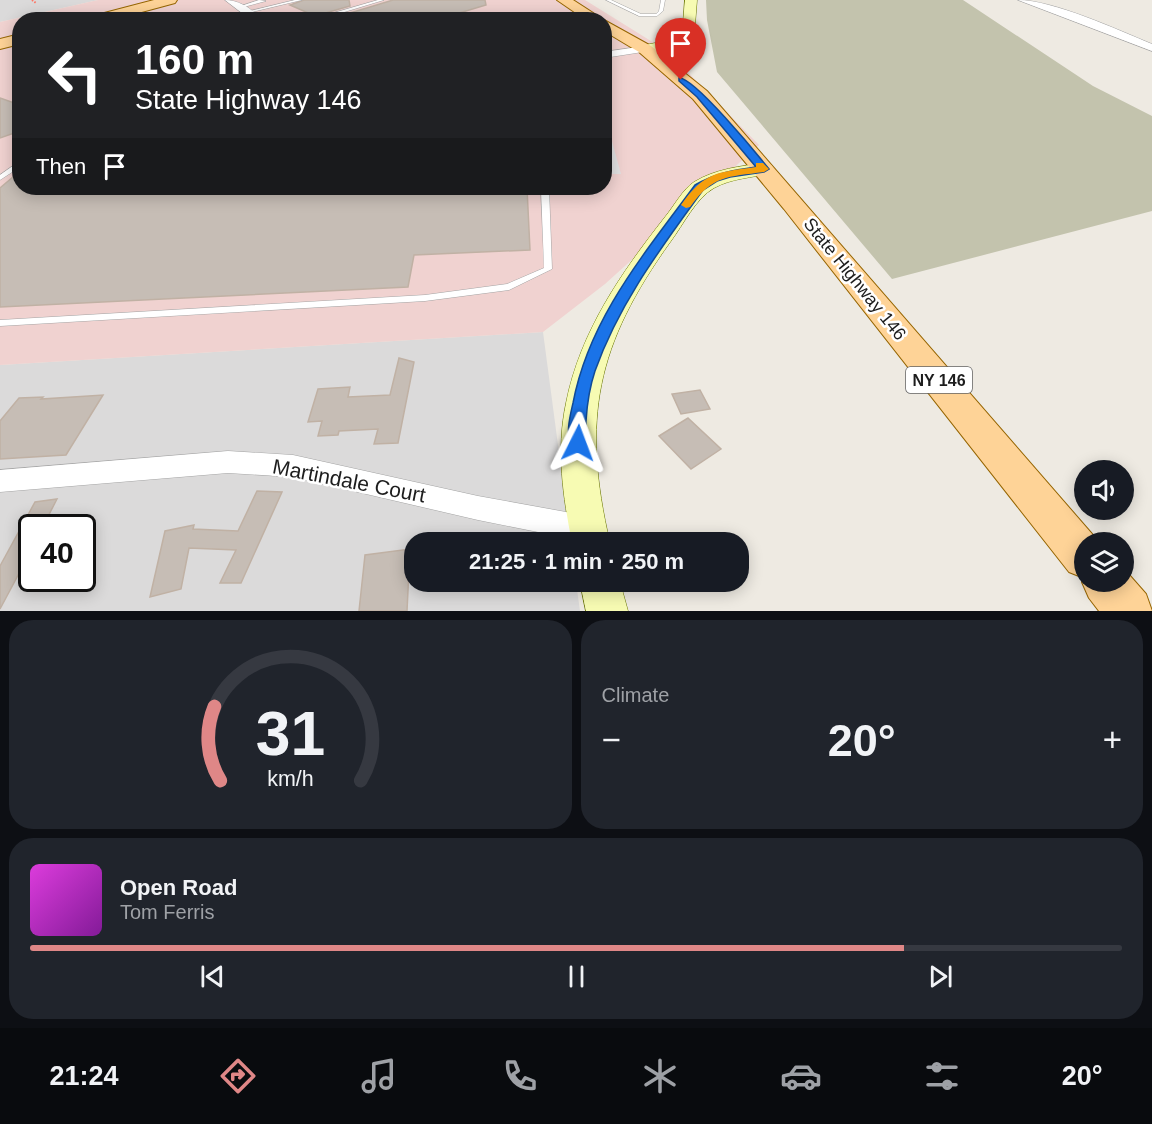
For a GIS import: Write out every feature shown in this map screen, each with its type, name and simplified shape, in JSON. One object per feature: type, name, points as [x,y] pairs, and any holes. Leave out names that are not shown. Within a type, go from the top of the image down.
[{"type":"main road","points":[[125,12],[170,0]]},
{"type":"main road","points":[[564,0],[584,12]]},
{"type":"main road","name":"State Highway 146","points":[[612,29],[645,49],[700,95],[764,169],[1074,545]]},
{"type":"main road","points":[[1113,592],[1129,611]]},
{"type":"street","points":[[612,54],[669,44],[689,35],[690,0]]},
{"type":"street","points":[[1022,0],[1099,26],[1152,48]]},
{"type":"street","points":[[588,532],[578,465],[578,421],[586,374],[602,332],[633,276],[699,188],[713,178],[764,169]]},
{"type":"street","name":"Martindale Court","points":[[0,481],[228,462],[293,465],[573,532]]},
{"type":"street","points":[[602,592],[607,611]]},
{"type":"lane","points":[[234,4],[264,1],[261,0]]},
{"type":"lane","points":[[234,4],[300,0]]},
{"type":"lane","points":[[339,12],[382,0]]},
{"type":"lane","points":[[608,0],[640,15],[657,15],[661,11],[663,0]]},
{"type":"lane","points":[[0,323],[425,298],[509,287],[548,269],[545,195]]},
{"type":"path","points":[[32,0],[36,3]]},
{"type":"shaded area","points":[[0,0],[98,0],[45,12],[12,12],[12,19],[0,22]]},
{"type":"shaded area","points":[[98,0],[585,0],[604,12],[45,12]]},
{"type":"shaded area","points":[[706,0],[963,0],[1093,86],[1152,116],[1152,211],[892,279],[717,72],[707,20]]},
{"type":"shaded area","points":[[612,17],[667,51],[759,145],[605,284],[543,332],[0,365],[0,22],[12,19],[12,195],[612,195]]},
{"type":"shaded area","points":[[612,141],[621,174],[612,174]]},
{"type":"shaded area","points":[[543,332],[570,532],[404,532],[404,592],[577,592],[580,611],[0,611],[0,365]]},
{"type":"building","points":[[304,0],[349,0],[350,6],[329,12],[306,12],[290,5]]},
{"type":"building","points":[[393,0],[485,0],[486,5],[463,12],[353,12]]},
{"type":"building","points":[[0,98],[12,102],[12,134],[0,138]]},
{"type":"building","points":[[12,178],[12,195],[527,195],[530,250],[414,255],[408,287],[0,307],[0,188]]},
{"type":"building","points":[[399,358],[414,362],[398,443],[374,444],[378,429],[339,431],[338,435],[318,436],[322,421],[308,422],[318,389],[350,387],[348,397],[390,395]]},
{"type":"building","points":[[700,390],[710,409],[681,414],[672,394]]},
{"type":"building","points":[[103,395],[66,455],[0,459],[0,421],[19,398]]},
{"type":"building","points":[[688,418],[721,449],[691,469],[659,436]]},
{"type":"building","points":[[257,491],[282,492],[241,583],[220,583],[236,550],[189,548],[181,589],[150,597],[165,531],[194,525],[193,529],[238,531]]},
{"type":"building","points":[[57,499],[49,514],[28,514],[35,502]]},
{"type":"building","points":[[18,533],[18,575],[0,609],[0,566]]},
{"type":"building","points":[[404,550],[404,592],[408,592],[407,611],[359,611],[365,555]]},
{"type":"slow traffic","points":[[686,205],[699,188],[713,178],[764,169],[760,165]]},
{"type":"route","points":[[578,443],[578,421],[586,374],[602,332],[633,276],[699,188],[713,178],[764,169],[700,95],[681,80]]}]
